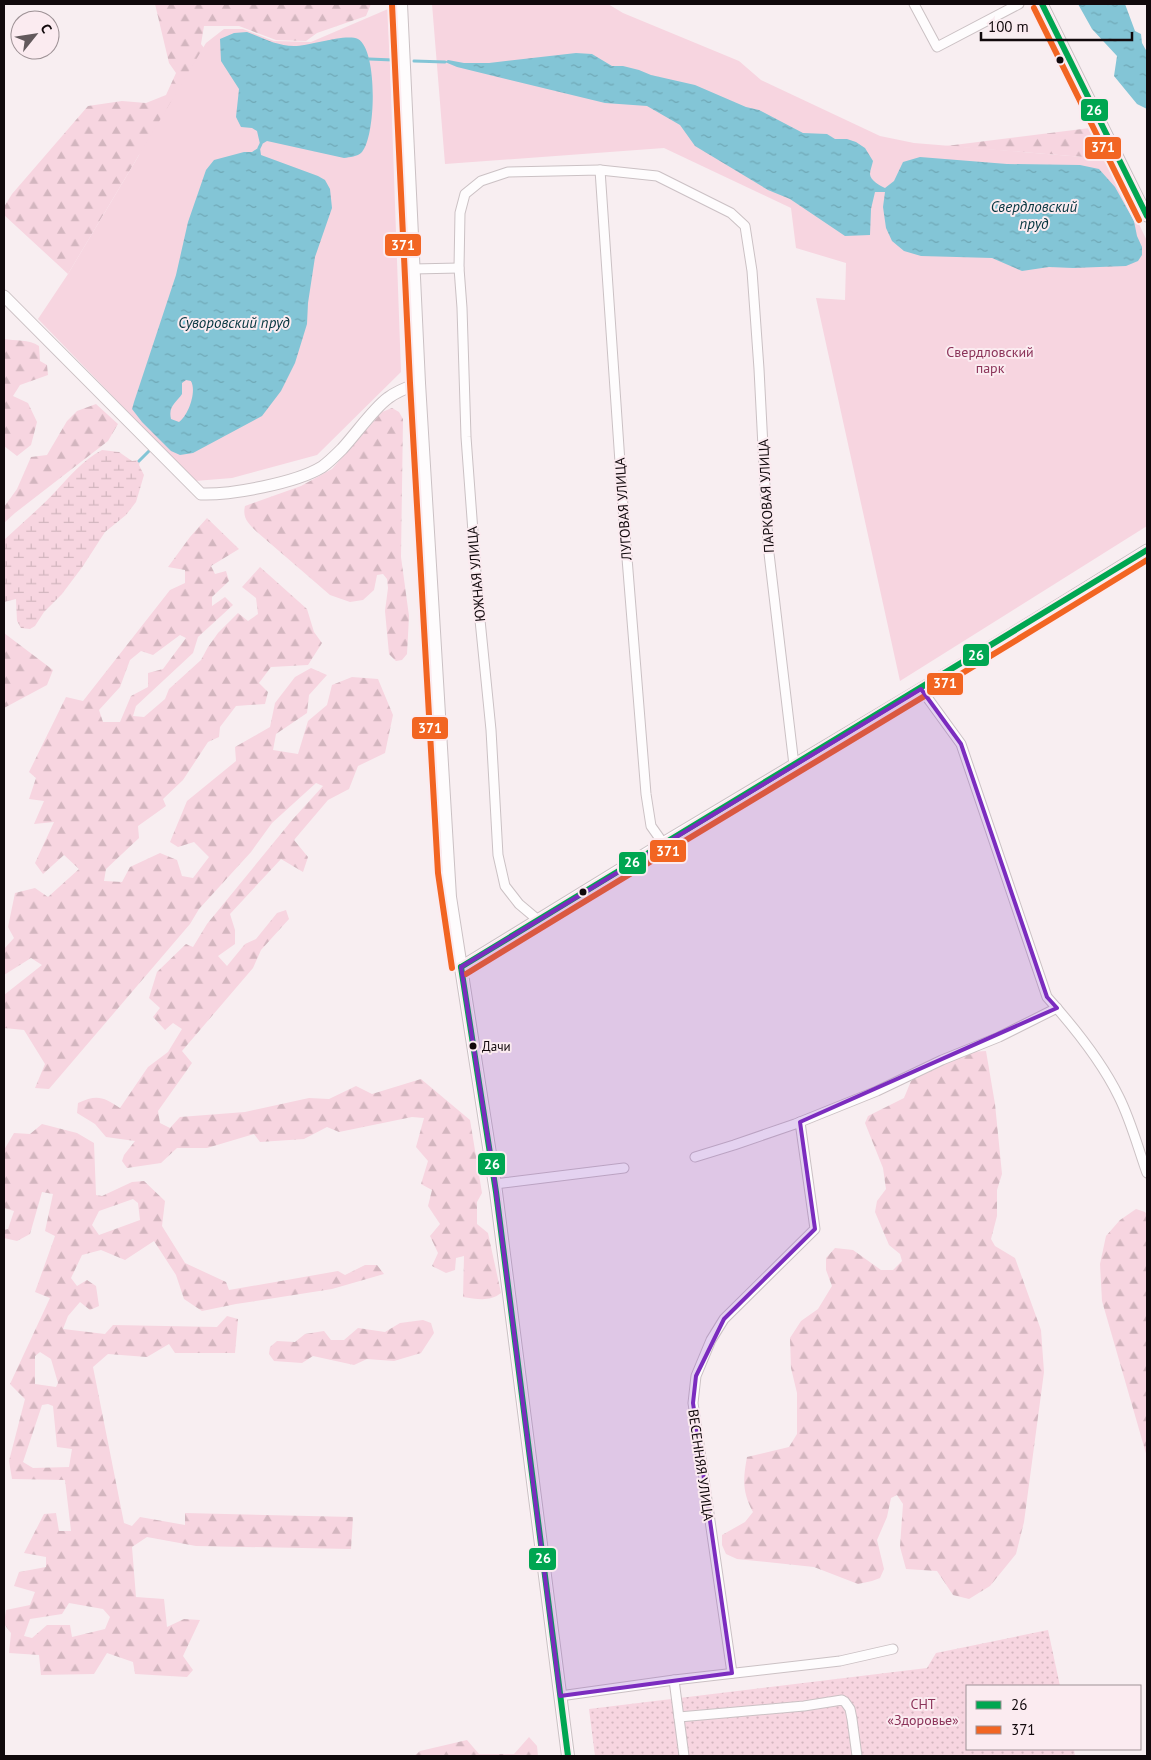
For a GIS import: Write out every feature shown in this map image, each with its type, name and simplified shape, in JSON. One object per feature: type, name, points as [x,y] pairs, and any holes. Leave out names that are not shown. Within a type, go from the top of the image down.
[{"type":"main road","points":[[401,4],[418,383],[447,873],[495,1184],[568,1756]]},
{"type":"street","points":[[914,4],[937,47],[1019,4]]},
{"type":"street","points":[[1042,4],[1147,216]]},
{"type":"street","name":"ЮЖНАЯ УЛИЦА","points":[[538,920],[520,904],[505,886],[498,855],[491,730],[478,600],[466,447],[459,268],[460,213],[464,194],[482,181],[508,172],[600,170]]},
{"type":"street","name":"ПАРКОВАЯ УЛИЦА","points":[[600,170],[657,176],[731,213],[745,226],[752,271],[768,545],[794,765]]},
{"type":"street","name":"ЛУГОВАЯ УЛИЦА","points":[[600,170],[624,521],[646,794],[651,826],[663,843]]},
{"type":"street","points":[[413,269],[459,268]]},
{"type":"street","points":[[4,296],[200,494],[245,490],[301,477],[323,466],[341,450],[387,398],[418,383]]},
{"type":"street","points":[[461,967],[1147,550]]},
{"type":"street","points":[[921,689],[961,744],[1047,996],[1097,1060],[1118,1096],[1128,1116],[1147,1173]]},
{"type":"street","points":[[695,1157],[800,1122],[877,1091],[942,1060],[999,1037],[1057,1008]]},
{"type":"street","name":"ВЕСЕННЯЯ УЛИЦА","points":[[732,1673],[692,1403],[696,1376],[711,1340],[724,1320],[815,1229],[800,1122]]},
{"type":"street","points":[[495,1184],[624,1168]]},
{"type":"street","points":[[560,1696],[674,1680],[840,1661],[893,1649]]},
{"type":"street","points":[[674,1680],[684,1756]]},
{"type":"street","points":[[679,1717],[804,1706],[842,1700],[850,1709],[857,1756]]},
{"type":"highlighted area","points":[[921,689],[961,744],[1047,997],[1057,1008],[800,1122],[815,1229],[724,1319],[696,1376],[693,1403],[732,1673],[560,1696],[495,1184],[461,967]]},
{"type":"green space","points":[[155,4],[371,4],[366,16],[317,33],[306,41],[276,40],[239,26],[204,26],[201,44],[244,101],[139,155],[68,274],[4,215],[4,207],[12,194],[88,106],[122,101],[146,103],[166,95],[176,73],[169,63]]},
{"type":"green space","name":"Свердловский парк","points":[[432,4],[608,4],[623,13],[739,61],[761,80],[880,136],[914,143],[1108,159],[1147,241],[1147,526],[900,681],[816,298],[845,300],[846,263],[796,248],[791,208],[664,148],[445,164]]},
{"type":"green space","points":[[388,9],[401,372],[317,455],[232,478],[195,481],[38,319],[68,274],[206,43],[224,29],[243,29],[274,41],[311,42]]},
{"type":"green space","points":[[1090,128],[1108,159],[946,146]]},
{"type":"green space","points":[[4,339],[26,341],[39,346],[40,361],[47,365],[48,375],[20,385],[13,396],[28,403],[37,422],[31,445],[17,456],[4,446]]},
{"type":"green space","points":[[96,404],[118,424],[108,441],[4,523],[4,507],[17,489],[31,457],[47,455],[67,421],[77,411]]},
{"type":"green space","points":[[392,408],[399,412],[403,419],[401,557],[409,616],[407,654],[402,660],[396,661],[389,654],[385,611],[388,588],[387,579],[383,574],[377,575],[374,590],[363,600],[350,602],[330,595],[257,532],[244,514],[245,506],[301,486],[332,469],[382,412]]},
{"type":"green space","points":[[102,450],[119,452],[132,461],[138,460],[140,462],[139,465],[144,475],[136,502],[126,515],[105,532],[83,566],[62,594],[44,612],[35,626],[30,629],[21,628],[17,621],[16,599],[4,602],[4,540],[43,504],[71,474]]},
{"type":"green space","points":[[207,518],[239,549],[211,566],[215,574],[226,571],[229,581],[212,597],[212,606],[225,597],[233,605],[198,637],[193,653],[136,706],[133,716],[144,717],[165,699],[169,689],[201,660],[218,633],[238,613],[248,621],[258,614],[256,598],[242,587],[260,567],[307,609],[314,632],[322,643],[308,665],[271,667],[259,683],[268,692],[265,704],[236,706],[220,727],[219,737],[208,742],[183,780],[163,799],[166,806],[138,826],[139,838],[106,869],[104,881],[122,882],[130,867],[160,853],[177,860],[182,876],[193,878],[209,857],[194,842],[178,847],[170,842],[187,801],[236,761],[235,747],[270,727],[275,703],[295,677],[311,668],[327,675],[309,695],[307,713],[276,734],[273,750],[298,754],[308,721],[327,705],[332,685],[352,677],[378,679],[393,715],[385,753],[358,766],[349,789],[328,800],[294,840],[308,857],[303,872],[281,859],[230,914],[235,930],[235,944],[218,956],[227,966],[245,944],[256,939],[277,913],[286,910],[289,919],[261,950],[253,968],[182,1051],[192,1063],[158,1111],[160,1123],[170,1128],[180,1117],[245,1112],[309,1098],[329,1099],[356,1086],[372,1094],[421,1079],[470,1120],[482,1193],[477,1202],[477,1224],[488,1233],[501,1293],[497,1296],[483,1299],[463,1297],[464,1256],[456,1258],[455,1270],[446,1273],[432,1266],[438,1253],[430,1236],[440,1224],[428,1206],[432,1190],[421,1184],[428,1161],[416,1147],[424,1118],[412,1117],[339,1132],[327,1127],[304,1139],[260,1142],[254,1134],[207,1148],[177,1148],[161,1163],[127,1168],[122,1161],[124,1155],[135,1141],[106,1137],[95,1124],[77,1113],[78,1103],[90,1098],[105,1099],[120,1108],[148,1067],[168,1052],[182,1029],[173,1023],[165,1030],[153,1017],[160,1008],[149,998],[157,972],[186,944],[193,947],[207,924],[293,819],[323,786],[316,783],[272,823],[251,852],[199,909],[190,924],[49,1089],[35,1088],[45,1064],[24,1030],[4,1028],[4,995],[42,965],[31,958],[4,975],[4,949],[14,938],[8,927],[15,893],[35,888],[48,897],[79,869],[64,855],[43,874],[35,863],[54,822],[34,824],[44,801],[29,799],[36,778],[29,772],[66,697],[83,701],[170,590],[185,583],[185,570],[168,567]],"holes":[[[180,635],[186,638],[163,669],[148,673],[148,687],[131,696],[120,722],[103,722],[99,710],[120,687],[130,660],[141,651],[153,655]]]},
{"type":"green space","points":[[4,633],[53,670],[47,685],[4,708]]},
{"type":"green space","points":[[986,1051],[995,1104],[1002,1174],[997,1190],[997,1216],[991,1239],[995,1246],[1015,1258],[1041,1330],[1044,1372],[1024,1522],[1016,1554],[990,1586],[969,1599],[953,1595],[937,1571],[906,1569],[900,1547],[903,1504],[897,1495],[891,1498],[887,1517],[877,1540],[884,1569],[880,1578],[872,1581],[858,1584],[814,1567],[737,1559],[726,1554],[722,1545],[722,1535],[745,1522],[753,1512],[744,1485],[747,1457],[789,1447],[797,1434],[797,1393],[791,1368],[790,1338],[801,1321],[818,1309],[832,1286],[826,1270],[826,1258],[835,1248],[853,1250],[881,1270],[893,1270],[902,1261],[900,1254],[889,1245],[875,1212],[877,1201],[886,1189],[883,1168],[865,1123],[868,1116],[904,1098],[911,1081],[924,1070],[970,1052]]},
{"type":"green space","points":[[42,1124],[77,1133],[94,1143],[96,1195],[102,1196],[132,1182],[144,1181],[165,1201],[162,1226],[185,1263],[226,1282],[229,1290],[338,1271],[345,1275],[365,1265],[377,1265],[384,1274],[332,1289],[202,1311],[184,1299],[176,1275],[154,1241],[125,1260],[101,1250],[82,1255],[71,1278],[77,1286],[87,1280],[96,1286],[99,1306],[90,1310],[80,1302],[68,1316],[63,1329],[105,1334],[113,1325],[217,1327],[227,1316],[238,1319],[235,1353],[175,1353],[169,1344],[147,1357],[108,1354],[93,1367],[124,1523],[132,1526],[140,1517],[185,1525],[185,1513],[353,1517],[351,1549],[196,1546],[147,1537],[132,1547],[136,1597],[164,1599],[167,1627],[184,1619],[200,1620],[183,1656],[193,1670],[187,1677],[135,1674],[133,1662],[107,1653],[94,1674],[41,1675],[39,1655],[9,1653],[11,1633],[4,1624],[6,1610],[30,1605],[35,1592],[14,1586],[19,1572],[46,1567],[46,1557],[24,1553],[44,1514],[56,1513],[59,1531],[71,1531],[65,1480],[12,1479],[9,1461],[25,1399],[10,1384],[50,1298],[35,1292],[55,1236],[45,1231],[53,1194],[42,1192],[30,1234],[17,1241],[4,1238],[4,1230],[8,1229],[14,1211],[4,1208],[4,1150],[14,1133],[30,1134]],"holes":[[[133,1199],[138,1203],[140,1220],[99,1235],[92,1225],[99,1211]],[[40,1352],[51,1359],[58,1383],[56,1387],[35,1384],[35,1356]],[[48,1404],[53,1406],[57,1447],[72,1449],[69,1467],[33,1468],[23,1462],[42,1405]],[[69,1603],[103,1609],[110,1617],[105,1629],[72,1637],[70,1625],[47,1625],[32,1638],[24,1636],[30,1619],[62,1614]]]},
{"type":"green space","points":[[1136,1209],[1145,1212],[1147,1215],[1147,1457],[1102,1301],[1100,1264],[1106,1236],[1120,1220]]},
{"type":"green space","points":[[423,1320],[431,1323],[434,1333],[421,1353],[394,1361],[367,1359],[354,1365],[313,1356],[302,1363],[274,1361],[269,1354],[270,1347],[277,1341],[295,1342],[305,1334],[324,1331],[331,1340],[344,1340],[358,1328],[385,1332],[400,1323]]},
{"type":"green space","name":"СНТ «Здоровье»","points":[[1048,1630],[1060,1685],[966,1685],[966,1750],[1074,1750],[1075,1756],[595,1756],[589,1709],[927,1668],[936,1653]]},
{"type":"green space","points":[[529,1737],[537,1746],[538,1756],[414,1756],[420,1751],[467,1740],[479,1754],[514,1754]]},
{"type":"water","points":[[1078,4],[1125,4],[1135,31],[1141,34],[1142,43],[1147,52],[1147,109],[1137,104],[1114,76],[1117,56],[1092,29]]},
{"type":"water","points":[[247,32],[288,46],[345,38],[358,39],[364,46],[369,59],[373,94],[367,143],[360,154],[344,158],[267,141],[260,144],[257,131],[252,128],[241,127],[236,117],[239,89],[221,61],[220,39],[234,33]]},
{"type":"water","name":"Свердловский пруд","points":[[576,53],[592,54],[612,66],[623,66],[651,75],[695,85],[746,107],[759,110],[803,133],[827,134],[835,139],[847,139],[856,142],[865,148],[873,161],[870,176],[885,188],[894,181],[903,162],[920,157],[1007,164],[1080,165],[1099,169],[1115,187],[1134,221],[1137,236],[1142,247],[1142,255],[1138,261],[1126,266],[1049,267],[1022,271],[992,258],[921,256],[904,251],[892,241],[886,228],[883,207],[885,192],[875,192],[871,209],[870,235],[845,236],[790,199],[768,190],[695,146],[680,125],[647,106],[605,103],[457,67],[445,62],[448,60],[464,63],[489,63]]},
{"type":"water","name":"Суворовский пруд","points":[[260,148],[261,155],[318,176],[325,180],[330,189],[332,208],[315,257],[307,324],[295,363],[281,391],[262,416],[193,453],[180,455],[171,451],[142,422],[132,409],[176,275],[188,222],[206,170],[214,160],[244,152],[252,152]],"holes":[[[186,380],[191,381],[193,391],[186,415],[179,422],[171,419],[170,415],[173,405],[182,394],[182,383]]]},
{"type":"waterway","points":[[369,59],[393,60]]},
{"type":"waterway","points":[[414,61],[445,62]]},
{"type":"waterway","points":[[259,148],[261,144]]},
{"type":"waterway","points":[[139,461],[152,448]]},
{"type":"transit line","name":"371","points":[[392,4],[410,383],[438,873],[452,968]]},
{"type":"transit line","name":"26","points":[[1042,4],[1147,216]]},
{"type":"transit line","name":"371","points":[[1034,8],[1139,220]]},
{"type":"transit line","name":"26","points":[[461,967],[1147,550]]},
{"type":"transit line","name":"371","points":[[466,974],[1147,560]]},
{"type":"transit line","name":"26","points":[[461,967],[496,1192],[568,1756]]},
{"type":"place","name":"Дачи","points":[[473,1046]]}]
